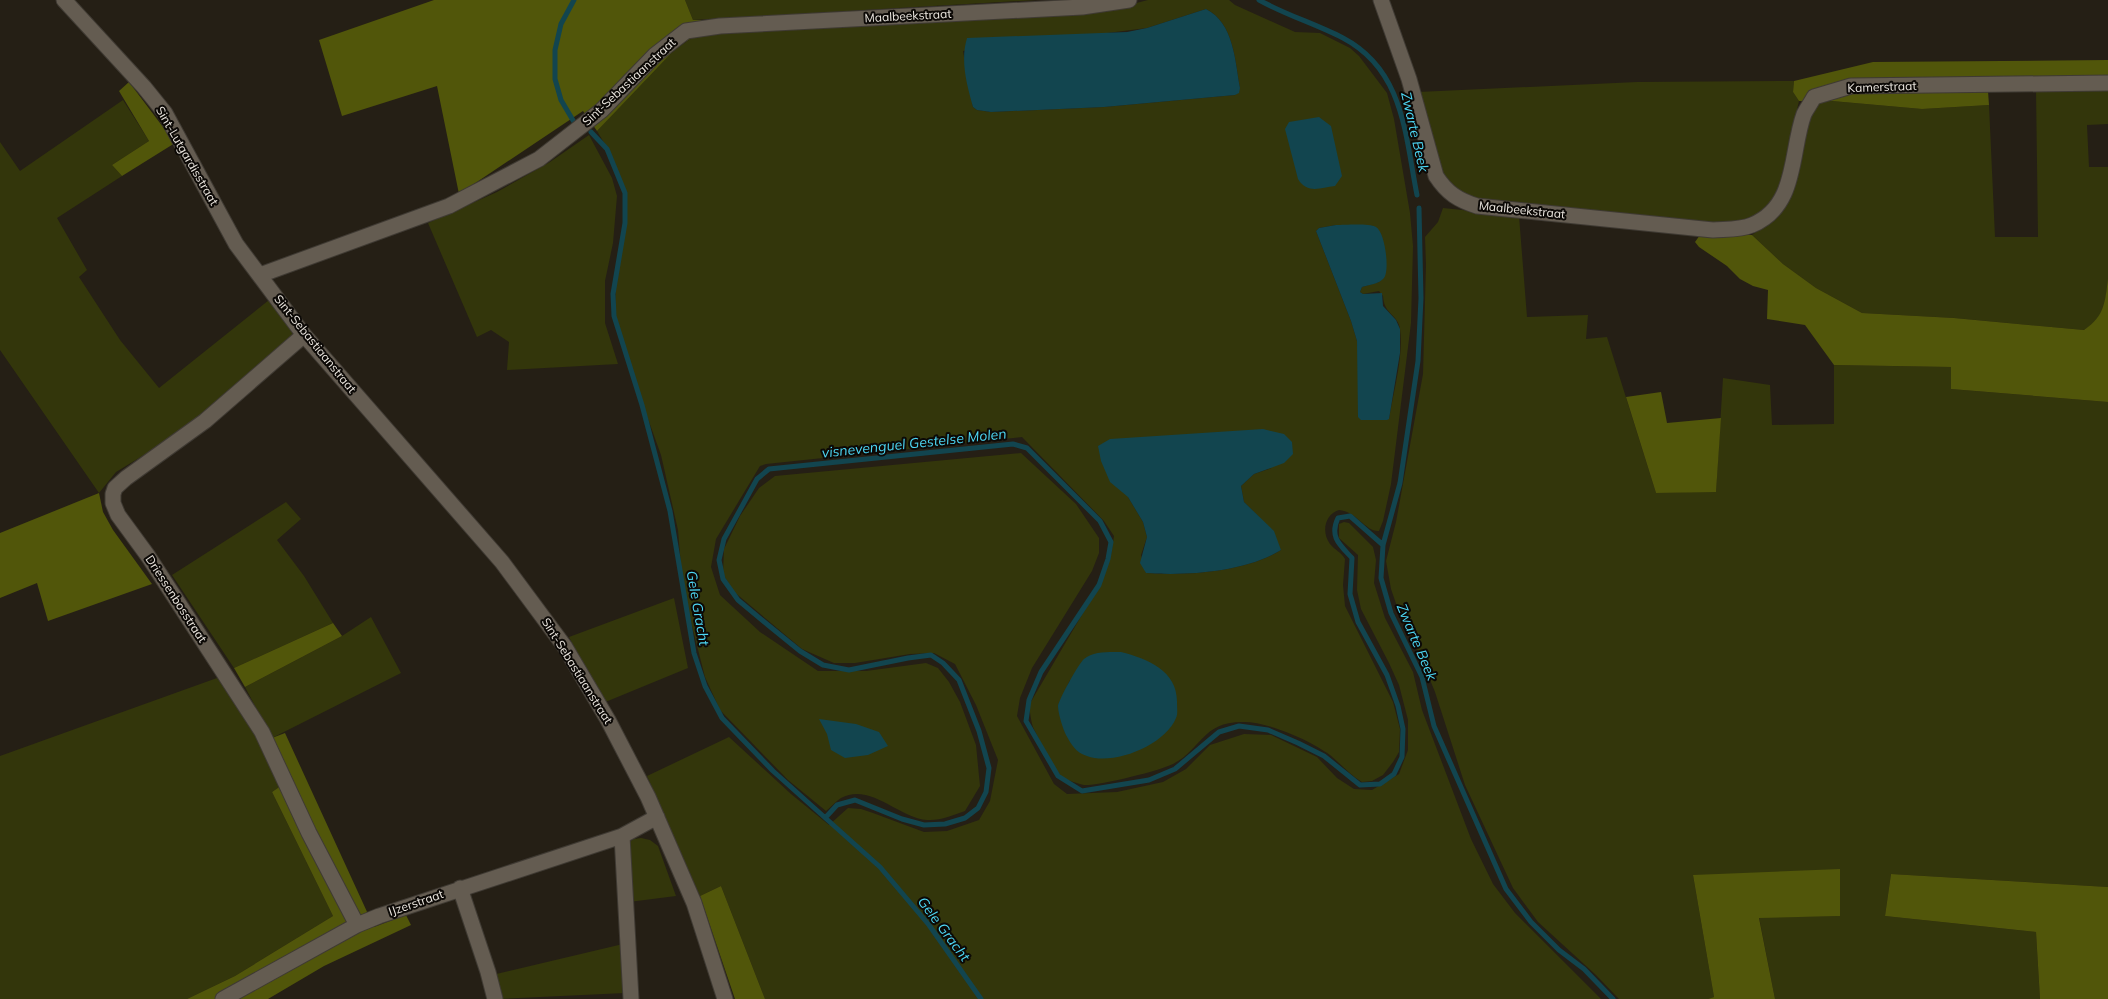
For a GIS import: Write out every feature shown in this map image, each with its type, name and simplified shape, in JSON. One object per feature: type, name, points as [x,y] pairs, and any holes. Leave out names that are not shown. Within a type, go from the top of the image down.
[{"type":"street","name":"Sint-Lutgardisstraat","points":[[64,0],[144,87],[165,113],[236,244],[260,275]]},
{"type":"street","name":"Maalbeekstraat","points":[[686,31],[720,26],[1082,7],[1129,0]]},
{"type":"street","name":"Maalbeekstraat","points":[[1381,0],[1410,79],[1436,176],[1443,188],[1458,200],[1477,206],[1714,230]]},
{"type":"street","name":"Sint-Sebastiaanstraat","points":[[686,31],[655,55],[602,110],[539,160],[449,206],[260,275],[304,335],[502,562],[536,605],[565,647],[608,720],[648,797],[694,903],[725,999]]},
{"type":"street","name":"Kamerstraat","points":[[1714,230],[1740,228],[1753,224],[1767,216],[1782,200],[1791,178],[1804,114],[1814,97],[1830,91],[1851,86],[2108,83]]},
{"type":"street","name":"Driessenbosstraat","points":[[304,335],[205,421],[126,478],[115,488],[113,503],[118,515],[148,556],[262,732],[309,833],[357,925]]},
{"type":"street","points":[[631,999],[622,836],[657,818]]},
{"type":"street","name":"IJzerstraat","points":[[223,999],[357,925],[460,888],[622,836]]},
{"type":"street","points":[[460,888],[495,999]]},
{"type":"green space","points":[[685,0],[1036,0],[693,20]]},
{"type":"green space","points":[[1148,0],[1229,0],[1235,5],[1295,32],[1320,33],[1350,48],[1359,56],[1387,93],[1394,119],[1410,213],[1413,246],[1411,323],[1391,484],[1379,531],[1370,528],[1351,514],[1339,510],[1330,515],[1325,529],[1330,544],[1345,559],[1343,585],[1345,606],[1393,702],[1400,729],[1399,752],[1383,775],[1372,781],[1362,782],[1330,755],[1288,732],[1252,723],[1229,723],[1218,726],[1210,731],[1183,758],[1166,767],[1128,778],[1091,785],[1084,785],[1066,779],[1062,777],[1056,768],[1035,732],[1029,705],[1100,584],[1111,555],[1114,536],[1104,521],[1022,437],[766,464],[760,466],[716,539],[711,567],[720,595],[760,632],[818,671],[866,671],[926,663],[938,668],[949,682],[960,702],[976,745],[980,786],[965,811],[942,819],[927,820],[916,818],[874,797],[852,794],[841,798],[826,811],[788,780],[720,710],[705,677],[683,591],[678,530],[661,455],[639,394],[615,316],[616,281],[626,221],[627,195],[612,156],[597,131],[655,68],[695,36],[949,17],[1117,8]],"holes":[[[1206,9],[1215,15],[1228,33],[1232,44],[1240,88],[1235,95],[1104,107],[991,112],[977,110],[973,107],[963,51],[1147,28]],[[1336,225],[1373,226],[1376,228],[1382,243],[1385,260],[1379,282],[1362,287],[1360,292],[1363,294],[1379,291],[1383,296],[1388,311],[1399,324],[1401,351],[1389,419],[1359,358],[1357,341],[1351,321],[1316,231],[1319,228]],[[1272,468],[1254,474],[1241,486],[1244,502],[1258,516],[1281,550],[1267,557],[1234,568],[1198,573],[1146,573],[1141,555],[1147,537],[1143,522],[1128,497]],[[1070,680],[1065,732],[1058,706]]]},
{"type":"green space","points":[[1794,81],[1793,92],[1799,101],[1788,158],[1779,188],[1766,208],[1758,214],[1748,219],[1727,224],[1488,201],[1461,195],[1443,178],[1418,92],[1637,82]]},
{"type":"green space","points":[[2108,89],[2108,124],[2087,125],[2089,167],[2108,167],[2108,278],[2105,305],[2096,322],[2084,330],[1954,318],[1862,313],[1816,288],[1783,264],[1752,235],[1776,217],[1787,204],[1796,178],[1802,137],[1806,124],[1820,101],[1832,101],[1922,109],[1989,105],[1995,237],[2038,237],[2036,90]]},
{"type":"green space","points":[[123,100],[149,141],[112,165],[122,176],[57,218],[87,270],[79,277],[120,340],[159,388],[269,300],[292,331],[293,337],[190,427],[116,472],[99,493],[0,350],[0,142],[20,171]]},
{"type":"green space","points":[[589,135],[612,178],[617,196],[613,243],[605,281],[605,323],[618,364],[507,370],[509,342],[491,330],[477,337],[428,223],[497,192],[550,162]]},
{"type":"green space","points":[[1443,208],[1519,216],[1527,317],[1588,315],[1586,339],[1607,337],[1656,493],[1716,491],[1723,378],[1770,385],[1772,425],[1834,424],[1834,365],[1951,367],[1951,389],[2108,402],[2108,887],[1891,874],[1885,916],[2036,932],[2040,999],[1775,999],[1759,917],[1840,916],[1693,875],[1714,997],[1708,999],[1619,999],[1596,975],[1538,922],[1513,888],[1465,785],[1435,692],[1419,653],[1402,621],[1391,589],[1386,561],[1396,522],[1423,374],[1425,237],[1438,222]]},
{"type":"green space","points":[[1021,453],[1076,504],[1099,538],[1099,553],[1092,571],[1032,668],[1020,698],[1017,716],[1054,784],[1067,794],[1117,792],[1163,782],[1186,769],[1210,745],[1244,734],[1271,735],[1317,757],[1337,778],[1354,789],[1372,790],[1399,774],[1408,750],[1408,720],[1399,685],[1361,609],[1357,590],[1358,555],[1339,538],[1339,524],[1349,523],[1373,547],[1376,560],[1374,583],[1385,618],[1413,672],[1422,710],[1471,839],[1493,884],[1515,913],[1601,999],[765,999],[721,886],[700,896],[647,776],[729,737],[791,794],[829,825],[848,808],[861,809],[924,832],[947,831],[979,820],[990,801],[998,760],[976,705],[955,664],[934,653],[910,654],[855,663],[834,663],[802,649],[733,591],[723,574],[724,549],[740,516],[759,488],[775,476]]},
{"type":"green space","points":[[286,502],[301,519],[277,540],[304,576],[333,623],[234,668],[172,575]]},
{"type":"green space","points":[[674,598],[688,668],[603,703],[569,637]]},
{"type":"green space","points":[[371,617],[401,673],[272,738],[245,687],[342,636]]},
{"type":"green space","points":[[217,678],[245,717],[274,771],[281,786],[272,792],[333,916],[235,976],[187,999],[0,999],[0,756]]},
{"type":"green space","points":[[641,838],[650,840],[658,846],[676,896],[629,902],[629,842]]},
{"type":"green space","points":[[623,944],[625,993],[499,999],[492,975]]},
{"type":"shaded area","points":[[434,0],[685,0],[693,20],[705,20],[706,35],[695,36],[677,47],[597,131],[583,111],[459,194],[437,86],[342,116],[319,40]]},
{"type":"shaded area","points":[[2108,60],[2108,89],[1988,91],[1989,105],[1922,109],[1832,101],[1799,101],[1793,92],[1794,81],[1873,62]]},
{"type":"shaded area","points":[[129,82],[175,143],[122,176],[112,165],[149,141],[119,91]]},
{"type":"shaded area","points":[[1700,235],[1752,235],[1783,264],[1816,288],[1862,313],[1954,318],[2084,330],[2091,325],[2103,308],[2108,278],[2108,402],[1951,389],[1951,367],[1834,365],[1805,325],[1767,319],[1768,290],[1753,286],[1740,279],[1727,266],[1699,247],[1695,242]]},
{"type":"shaded area","points":[[1661,392],[1667,423],[1721,418],[1716,492],[1656,493],[1626,397]]},
{"type":"shaded area","points":[[99,493],[103,512],[113,530],[152,584],[48,621],[37,583],[0,598],[0,533]]},
{"type":"shaded area","points":[[333,623],[342,636],[245,687],[234,668]]},
{"type":"shaded area","points":[[285,733],[374,927],[406,915],[411,925],[324,966],[268,999],[187,999],[235,976],[333,916],[272,792],[291,779],[272,738]]},
{"type":"shaded area","points":[[1840,869],[1840,916],[1759,918],[1775,999],[1708,999],[1714,997],[1693,875]]},
{"type":"shaded area","points":[[1891,874],[2108,887],[2108,999],[2040,999],[2036,932],[1885,916]]},
{"type":"shaded area","points":[[721,886],[765,999],[735,999],[700,896]]},
{"type":"water","points":[[1206,9],[1222,23],[1232,44],[1240,88],[1239,93],[1235,95],[1104,107],[991,112],[977,110],[973,107],[964,64],[967,38],[1127,32],[1147,28]]},
{"type":"water","points":[[1319,117],[1331,126],[1342,176],[1335,186],[1314,189],[1305,187],[1298,179],[1285,129],[1289,122]]},
{"type":"water","points":[[1336,225],[1376,227],[1384,243],[1386,274],[1377,283],[1362,287],[1360,292],[1363,294],[1382,293],[1383,306],[1396,320],[1400,329],[1400,353],[1389,419],[1387,420],[1361,420],[1358,417],[1357,341],[1316,231],[1319,228]]},
{"type":"water","points":[[1263,429],[1284,434],[1292,442],[1293,454],[1284,463],[1254,474],[1241,486],[1244,502],[1274,531],[1281,550],[1267,557],[1234,568],[1198,573],[1146,573],[1140,563],[1147,537],[1143,522],[1128,497],[1110,482],[1101,461],[1098,446],[1110,439]]},
{"type":"water","points":[[1121,652],[1151,663],[1167,675],[1176,692],[1177,716],[1170,728],[1161,737],[1138,751],[1111,758],[1083,755],[1072,745],[1066,735],[1059,713],[1059,702],[1084,659],[1097,653]]},
{"type":"water","points":[[819,719],[856,724],[879,732],[888,746],[868,755],[845,758],[831,750],[827,734]]},
{"type":"waterway","name":"Gele Gracht","points":[[574,0],[561,24],[555,50],[555,79],[561,100],[574,122]]},
{"type":"waterway","name":"Zwarte Beek","points":[[1259,0],[1343,38],[1363,51],[1379,68],[1390,86],[1398,106],[1409,150],[1417,195]]},
{"type":"waterway","name":"Gele Gracht","points":[[591,132],[607,149],[625,193],[625,223],[613,294],[614,316],[642,405],[670,511],[694,653],[705,686],[722,718],[773,771],[880,867],[929,925],[981,999]]},
{"type":"waterway","name":"Zwarte Beek","points":[[1419,208],[1421,298],[1418,361],[1400,483],[1383,545],[1381,578],[1391,613],[1422,677],[1434,726],[1506,889],[1531,922],[1559,950],[1584,969],[1613,999]]},
{"type":"waterway","name":"visnevenguel Gestelse Molen","points":[[826,817],[837,805],[855,800],[902,819],[924,825],[945,824],[965,818],[978,808],[986,792],[989,768],[979,731],[959,680],[943,663],[931,655],[849,670],[823,665],[800,651],[738,600],[723,579],[719,560],[724,539],[757,479],[769,469],[1013,444],[1027,448],[1100,521],[1111,542],[1108,559],[1099,585],[1041,672],[1029,700],[1026,721],[1058,776],[1082,791],[1149,780],[1175,769],[1219,732],[1239,726],[1268,730],[1298,743],[1324,756],[1360,785],[1380,784],[1394,774],[1402,757],[1403,729],[1398,706],[1387,675],[1358,622],[1350,594],[1352,558],[1340,545],[1335,536],[1338,518],[1350,516],[1383,545]]}]
